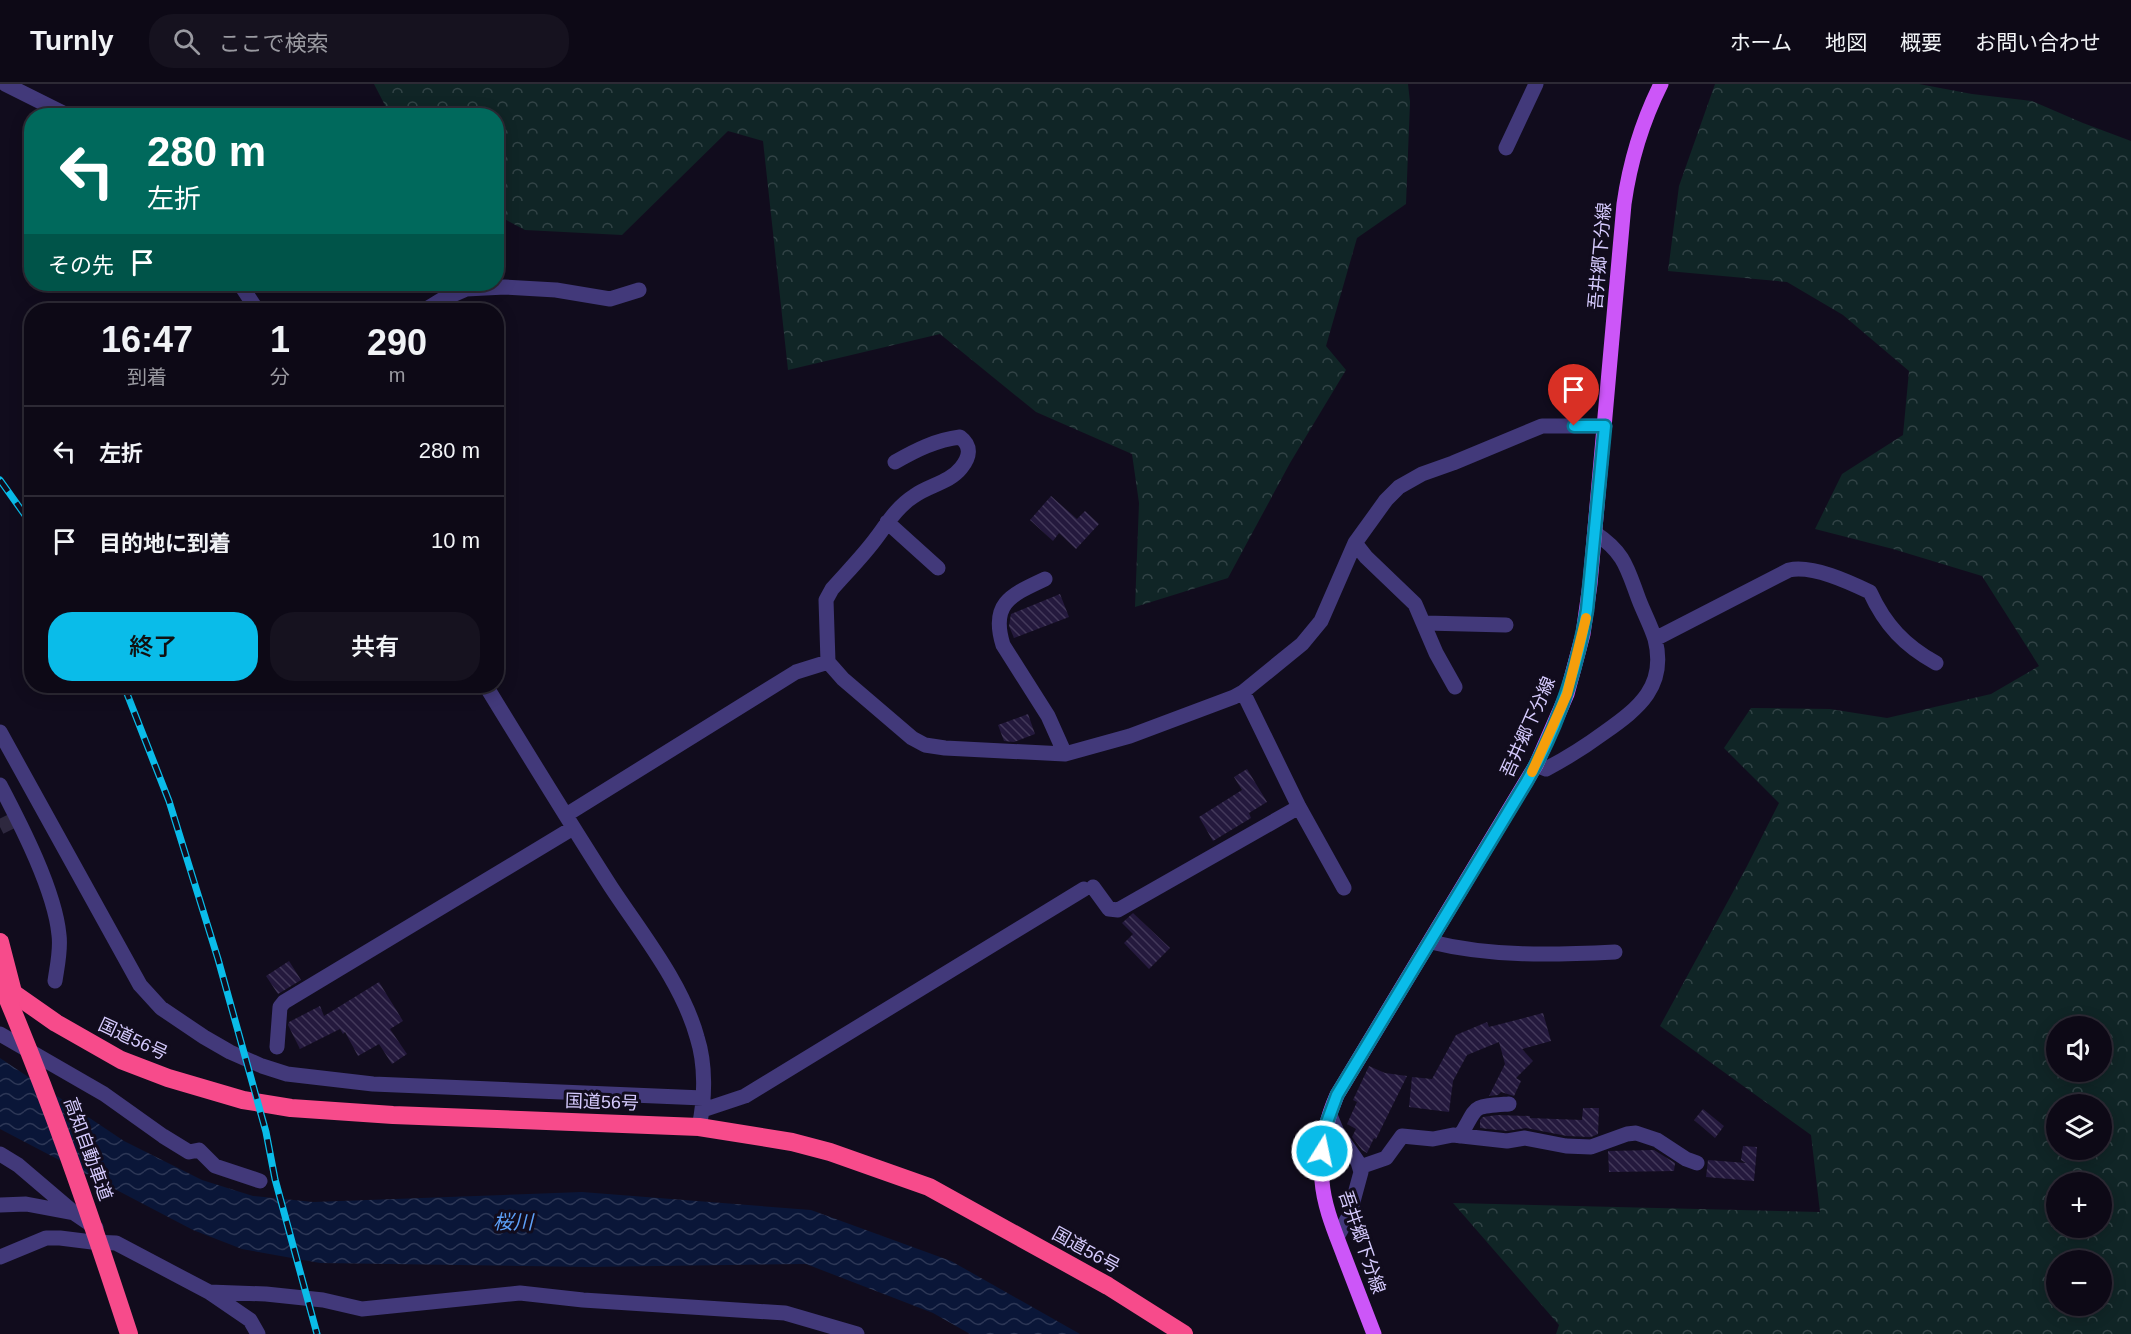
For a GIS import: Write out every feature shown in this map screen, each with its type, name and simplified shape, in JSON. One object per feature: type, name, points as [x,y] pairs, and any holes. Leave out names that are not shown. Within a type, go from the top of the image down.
[{"type":"highway","points":[[0,942],[27,1043]]},
{"type":"highway","name":"国道56号","points":[[0,982],[56,1023],[121,1060],[168,1078],[243,1100],[291,1108],[393,1115],[702,1112],[792,1142],[859,1161],[929,1187],[1108,1286],[1184,1334]]},
{"type":"highway","name":"高知自動車道","points":[[0,982],[27,1043],[86,1203],[129,1334]]},
{"type":"highway","points":[[0,995],[27,1043]]},
{"type":"main road","name":"吾井郷下分線","points":[[1374,1334],[1330,1221],[1322,1181],[1322,1151],[1330,1115],[1340,1090],[1536,765],[1561,710],[1573,675],[1587,610],[1627,181],[1647,111],[1660,84]]},
{"type":"street","points":[[5,84],[53,108]]},
{"type":"street","points":[[1506,148],[1536,84]]},
{"type":"street","points":[[504,287],[556,290],[610,299],[639,290]]},
{"type":"street","points":[[436,303],[461,291]]},
{"type":"street","points":[[895,462],[916,450],[960,437],[966,441],[970,450],[961,469],[946,480],[914,496],[887,522],[877,537],[832,588],[826,600],[828,662],[843,679],[903,731],[925,745],[985,751],[1065,754],[1130,736],[1243,692],[1302,644],[1321,621],[1354,543],[1386,500],[1399,487],[1422,474],[1453,464],[1542,426],[1605,426]]},
{"type":"street","points":[[887,522],[938,567]]},
{"type":"street","points":[[1536,765],[1546,769],[1577,752],[1634,712],[1648,695],[1656,678],[1655,639],[1622,555],[1609,542],[1595,533]]},
{"type":"street","points":[[1354,543],[1415,604],[1436,653],[1455,687]]},
{"type":"street","points":[[1655,639],[1795,568],[1834,577],[1870,592],[1879,612],[1906,645],[1936,663]]},
{"type":"street","points":[[1045,579],[1008,600],[999,615],[999,632],[1003,645],[1048,716],[1065,754]]},
{"type":"street","points":[[1425,623],[1506,625]]},
{"type":"street","points":[[278,1047],[280,1007],[284,1002],[569,821],[796,672],[828,662]]},
{"type":"street","points":[[1243,692],[1299,807],[1344,888]]},
{"type":"street","points":[[490,693],[569,821],[680,993],[698,1037],[703,1062],[702,1112]]},
{"type":"street","points":[[0,732],[140,984],[161,1008],[185,1025],[241,1057],[279,1072],[351,1082],[702,1112],[745,1096],[1089,888],[1109,909],[1118,910],[1299,807]]},
{"type":"street","points":[[0,785],[56,914],[60,938],[55,981]]},
{"type":"street","points":[[15,820],[40,806]]},
{"type":"street","points":[[1431,942],[1483,951],[1553,955],[1615,952]]},
{"type":"street","points":[[0,1034],[104,1094],[189,1152],[200,1150],[215,1166],[260,1180]]},
{"type":"street","points":[[1460,1136],[1471,1114],[1477,1108],[1509,1104]]},
{"type":"street","points":[[1330,1115],[1337,1132],[1360,1167],[1354,1202],[1337,1237]]},
{"type":"street","points":[[1360,1167],[1386,1158],[1402,1136],[1427,1139],[1460,1136],[1507,1141],[1538,1139],[1566,1146],[1591,1147],[1636,1133],[1657,1140],[1686,1159],[1697,1163]]},
{"type":"street","points":[[0,1154],[18,1165],[74,1213],[128,1249]]},
{"type":"street","points":[[0,1205],[26,1204],[74,1213]]},
{"type":"street","points":[[0,1257],[36,1241],[54,1238],[116,1243],[209,1292],[250,1320],[258,1334]]},
{"type":"street","points":[[209,1292],[266,1294],[311,1299],[362,1310],[520,1293],[583,1300],[785,1313],[857,1334]]},
{"type":"green space","points":[[374,84],[1408,84],[1410,102],[1406,204],[1357,238],[1326,346],[1346,370],[1290,463],[1228,578],[1135,607],[1139,503],[1132,454],[1036,412],[940,334],[788,370],[763,141],[728,131],[622,235],[525,230],[504,219],[504,108],[386,108]]},
{"type":"green space","points":[[1715,84],[1919,84],[1972,94],[2032,101],[2131,141],[2131,1334],[1556,1334],[1559,1325],[1453,1203],[1820,1212],[1811,1135],[1660,1026],[1779,803],[1724,748],[1751,708],[1830,709],[1887,718],[1991,694],[2039,666],[1982,576],[1893,549],[1815,529],[1842,474],[1903,435],[1909,371],[1843,315],[1787,282],[1668,271],[1679,186]]},
{"type":"water","name":"桜川","points":[[0,1058],[124,1141],[202,1180],[253,1196],[313,1202],[582,1192],[811,1210],[951,1261],[1080,1334],[970,1334],[933,1313],[806,1264],[588,1267],[320,1263],[242,1249],[193,1230],[0,1129]]},
{"type":"building","points":[[1051,496],[1077,519],[1085,511],[1099,524],[1076,549],[1059,533],[1053,541],[1030,520]]},
{"type":"building","points":[[1060,594],[1069,617],[1014,638],[1009,626],[1011,614]]},
{"type":"building","points":[[1028,714],[1035,734],[1014,742],[1004,741],[998,725]]},
{"type":"building","points":[[1247,769],[1267,802],[1249,813],[1251,818],[1213,841],[1199,817],[1242,790],[1234,777]]},
{"type":"building","points":[[1133,913],[1170,948],[1149,969],[1124,943],[1133,934],[1122,923]]},
{"type":"building","points":[[289,961],[301,980],[278,994],[266,976]]},
{"type":"building","points":[[379,982],[403,1021],[390,1029],[407,1054],[392,1064],[379,1044],[358,1056],[345,1032],[343,1034],[340,1029],[300,1049],[288,1025],[289,1022],[320,1006],[324,1016]]},
{"type":"building","points":[[1543,1013],[1551,1041],[1522,1049],[1533,1061],[1516,1078],[1521,1081],[1514,1096],[1501,1092],[1498,1095],[1489,1096],[1505,1064],[1499,1042],[1467,1055],[1453,1081],[1449,1112],[1409,1107],[1412,1077],[1432,1079],[1456,1035],[1487,1022],[1489,1027]]},
{"type":"building","points":[[1369,1066],[1385,1073],[1407,1076],[1367,1153],[1352,1137],[1356,1129],[1347,1124],[1357,1102],[1353,1100]]},
{"type":"building","points":[[1583,1108],[1599,1108],[1598,1134],[1591,1137],[1567,1136],[1526,1128],[1507,1131],[1480,1128],[1480,1120],[1483,1117],[1497,1115],[1582,1120]]},
{"type":"building","points":[[1703,1109],[1724,1126],[1715,1138],[1694,1120]]},
{"type":"building","points":[[1743,1146],[1757,1147],[1754,1181],[1706,1177],[1708,1160],[1746,1163],[1741,1160]]},
{"type":"building","points":[[1654,1150],[1675,1163],[1674,1171],[1609,1172],[1608,1151]]},
{"type":"tunnel","points":[[0,827],[12,821]]},
{"type":"railway","points":[[0,480],[24,514]]},
{"type":"railway","points":[[127,693],[169,801],[218,959],[266,1132],[275,1179],[317,1334]]},
{"type":"slow traffic","points":[[1532,772],[1567,694],[1586,618]]},
{"type":"route","points":[[1322,1151],[1326,1125],[1337,1095],[1527,781],[1567,694],[1587,610],[1605,426],[1574,426]]}]
